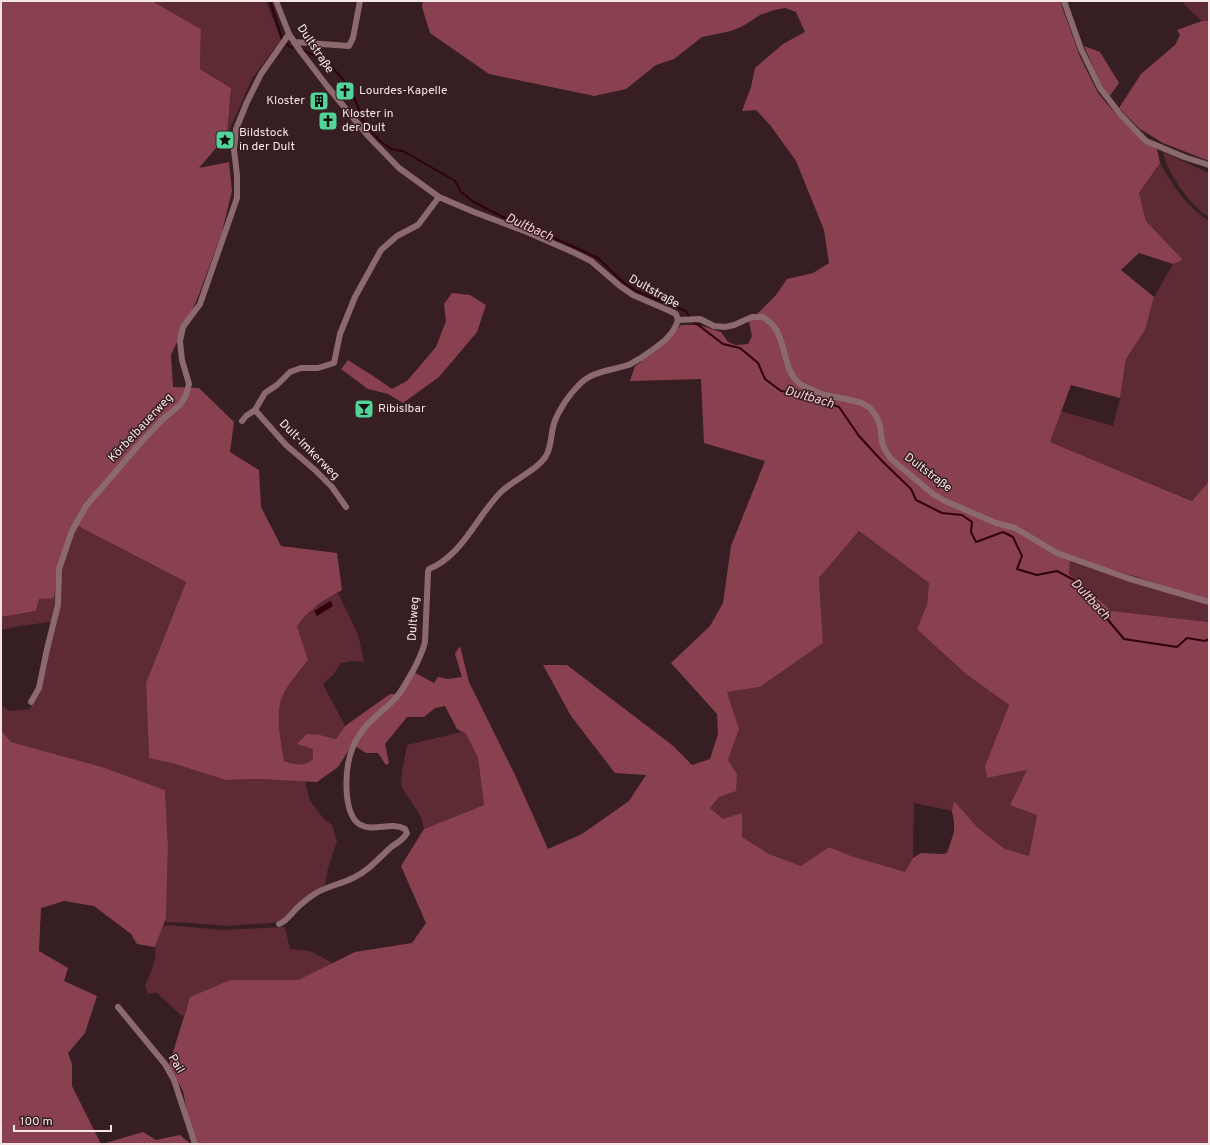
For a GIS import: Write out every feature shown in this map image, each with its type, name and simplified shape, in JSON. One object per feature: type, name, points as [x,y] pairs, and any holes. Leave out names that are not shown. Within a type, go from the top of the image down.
[{"type":"street","name":"Dultstraße","points":[[276,1],[289,34],[294,42],[327,86],[369,137],[399,168],[439,197],[474,212],[522,229],[575,252],[602,269],[620,286],[634,295],[676,314],[678,320],[700,319],[714,326],[725,327],[734,325],[752,317],[762,317],[772,324],[777,331],[789,369],[794,378],[801,385],[824,395],[862,403],[870,408],[876,416],[880,426],[884,450],[890,458],[932,494],[945,501],[996,522],[1015,528],[1057,553],[1127,578],[1209,602]]},
{"type":"street","points":[[294,42],[349,46],[353,38],[360,1]]},
{"type":"street","points":[[1064,1],[1080,49],[1100,88],[1120,114],[1146,141],[1184,157],[1209,165]]},
{"type":"street","name":"Körbelbauerweg","points":[[31,702],[38,688],[58,605],[59,569],[72,531],[86,506],[143,440],[163,419],[180,405],[186,395],[189,384],[182,360],[180,341],[183,327],[200,304],[237,198],[237,175],[234,150],[236,129],[261,74],[289,34]]},
{"type":"street","points":[[242,421],[246,416],[255,410],[265,393],[277,385],[290,372],[301,368],[318,368],[334,363],[340,334],[355,297],[381,250],[397,236],[418,225],[439,197]]},
{"type":"street","name":"Dultweg","points":[[279,924],[284,922],[298,907],[316,893],[327,887],[355,878],[376,862],[388,850],[404,839],[406,833],[405,829],[399,826],[372,828],[365,827],[356,822],[351,814],[348,802],[346,786],[347,770],[349,758],[363,729],[395,699],[408,679],[422,652],[429,569],[436,566],[453,553],[500,492],[540,464],[550,447],[555,420],[570,394],[579,384],[590,376],[603,371],[629,365],[659,345],[671,334],[678,320]]},
{"type":"street","name":"Dult-Imkerweg","points":[[255,410],[286,445],[315,470],[346,506]]},
{"type":"street","name":"Pail","points":[[118,1007],[165,1064],[174,1080],[195,1144]]},
{"type":"shaded area","points":[[1,1],[152,1],[201,29],[200,69],[231,88],[227,135],[199,168],[229,162],[232,191],[222,232],[198,297],[171,355],[173,387],[199,388],[234,422],[230,452],[259,470],[261,507],[281,546],[337,553],[342,590],[320,603],[305,616],[297,626],[308,660],[289,684],[281,700],[279,708],[279,726],[284,761],[292,764],[303,764],[309,762],[313,759],[313,749],[297,744],[307,734],[320,735],[336,739],[345,726],[390,694],[396,694],[410,670],[434,683],[438,677],[448,679],[462,677],[455,654],[460,646],[469,682],[515,775],[548,849],[582,834],[629,801],[646,775],[615,773],[571,716],[543,665],[567,665],[672,745],[692,765],[710,759],[718,734],[717,714],[671,663],[710,626],[723,603],[731,546],[765,461],[704,443],[701,379],[630,381],[635,366],[659,349],[681,325],[702,326],[721,332],[728,342],[736,345],[748,344],[752,336],[749,322],[776,295],[787,279],[813,273],[829,263],[824,230],[796,161],[770,125],[756,110],[742,111],[751,87],[755,68],[783,44],[805,32],[796,12],[785,8],[774,10],[760,15],[743,26],[731,31],[702,37],[674,59],[656,65],[626,89],[594,96],[489,74],[430,33],[422,7],[423,1],[1060,1],[1080,57],[1098,93],[1115,113],[1144,142],[1157,149],[1160,163],[1139,193],[1146,221],[1183,260],[1173,264],[1139,253],[1121,270],[1154,297],[1145,330],[1126,359],[1120,398],[1071,385],[1050,442],[1192,501],[1209,481],[1209,603],[1138,577],[1070,561],[1069,574],[1112,611],[1209,622],[1209,1144],[198,1144],[187,1111],[183,1091],[169,1065],[190,997],[230,980],[298,980],[355,952],[412,943],[426,923],[401,866],[424,829],[484,805],[478,758],[466,734],[457,729],[445,706],[435,708],[424,717],[407,717],[385,744],[389,763],[386,765],[378,753],[366,753],[352,744],[338,767],[317,782],[259,779],[226,780],[175,764],[149,758],[146,683],[186,582],[74,524],[57,568],[54,598],[39,599],[36,611],[1,617]],"holes":[[[859,531],[929,583],[927,605],[917,629],[966,674],[1009,705],[985,766],[987,778],[1027,770],[1010,805],[1037,815],[1029,856],[1005,849],[978,828],[954,801],[952,811],[954,832],[947,853],[921,853],[913,858],[905,872],[851,856],[829,847],[801,866],[769,854],[742,837],[742,813],[723,819],[710,808],[719,797],[736,791],[737,774],[728,760],[739,729],[727,692],[760,687],[823,643],[819,578]]]},
{"type":"shaded area","points":[[152,1],[266,1],[281,40],[253,77],[227,135],[231,88],[200,69],[201,29]]},
{"type":"shaded area","points":[[1183,1],[1209,1],[1209,21],[1202,21],[1184,4]]},
{"type":"shaded area","points":[[1202,21],[1209,21],[1209,161],[1163,143],[1140,129],[1119,108],[1141,74],[1175,45],[1180,35],[1177,30]]},
{"type":"shaded area","points":[[1084,46],[1100,52],[1119,83],[1109,97],[1101,84]]},
{"type":"shaded area","points":[[1163,152],[1209,173],[1209,217],[1195,206],[1181,189],[1169,170]]},
{"type":"shaded area","points":[[1160,163],[1181,195],[1193,209],[1209,221],[1209,481],[1193,501],[1050,442],[1061,411],[1113,426],[1120,398],[1126,359],[1145,330],[1154,297],[1173,264],[1183,260],[1146,221],[1139,193]]},
{"type":"shaded area","points":[[452,293],[470,295],[486,305],[477,332],[439,377],[403,403],[388,394],[368,389],[341,369],[348,360],[392,389],[407,381],[436,347],[446,321],[444,304]]},
{"type":"shaded area","points":[[74,524],[186,582],[146,683],[149,758],[175,764],[226,780],[259,779],[305,781],[310,801],[324,819],[332,825],[337,841],[328,868],[325,885],[304,898],[281,921],[224,926],[164,922],[166,918],[168,846],[165,790],[102,767],[11,742],[1,730],[1,705],[9,711],[30,709],[40,686],[55,621],[1,630],[1,617],[36,611],[39,599],[57,568]]},
{"type":"shaded area","points":[[859,531],[929,583],[927,605],[918,629],[966,674],[1009,705],[985,766],[987,778],[1027,770],[1037,815],[1029,856],[1005,849],[978,828],[954,802],[952,811],[914,803],[913,858],[905,873],[851,856],[829,847],[801,866],[769,854],[742,837],[710,808],[737,774],[728,760],[739,729],[727,692],[760,687],[823,643],[819,578]]},
{"type":"shaded area","points":[[1070,561],[1138,577],[1209,603],[1209,622],[1112,611],[1069,574]]},
{"type":"shaded area","points":[[338,593],[358,634],[364,662],[352,661],[341,663],[333,675],[323,684],[345,726],[336,739],[320,735],[313,749],[313,759],[303,764],[292,764],[284,761],[279,726],[279,708],[286,689],[308,660],[297,626],[306,615]]},
{"type":"shaded area","points":[[330,601],[333,606],[317,616],[314,611]]},
{"type":"shaded area","points":[[1,730],[11,742],[102,767],[165,790],[168,846],[166,918],[155,947],[137,944],[131,934],[94,906],[64,901],[41,908],[39,951],[68,968],[64,981],[97,996],[85,1033],[68,1053],[72,1064],[72,1086],[101,1144],[1,1144]]},
{"type":"shaded area","points":[[461,732],[466,734],[478,758],[484,805],[424,829],[421,817],[401,786],[407,745]]},
{"type":"shaded area","points":[[168,925],[223,930],[284,927],[290,949],[310,951],[333,963],[298,980],[230,980],[190,997],[183,1017],[157,993],[148,994],[145,986],[154,962],[156,952],[155,947],[163,926]]},
{"type":"shaded area","points":[[143,1132],[156,1140],[180,1135],[191,1144],[102,1144]]},
{"type":"waterway","name":"Dultbach","points":[[270,1],[282,39]]},
{"type":"waterway","name":"Dultbach","points":[[286,44],[292,48]]},
{"type":"waterway","name":"Dultbach","points":[[303,50],[328,63],[347,84],[365,125],[380,141],[391,149],[403,151],[455,181],[461,192],[474,202],[489,210],[507,219],[522,223],[598,258],[624,283],[636,291],[686,311],[690,318]]},
{"type":"waterway","name":"Dultbach","points":[[693,321],[723,344],[740,348],[758,363],[765,379],[781,391],[797,393],[839,407],[859,436],[911,489],[916,500],[942,513],[962,515],[972,522],[971,532],[976,542],[1003,532],[1013,537],[1022,556],[1017,569],[1037,575],[1057,571],[1074,580],[1086,599],[1093,602],[1124,639],[1177,647],[1187,638],[1205,641],[1209,639]]},
{"type":"place","name":"Lourdes-Kapelle","points":[[345,91]]},
{"type":"place","name":"Kloster","points":[[319,101]]},
{"type":"place","name":"Kloster in der Dult","points":[[328,121]]},
{"type":"place","name":"Bildstock in der Dult","points":[[225,140]]},
{"type":"place","name":"Ribislbar","points":[[364,409]]}]
